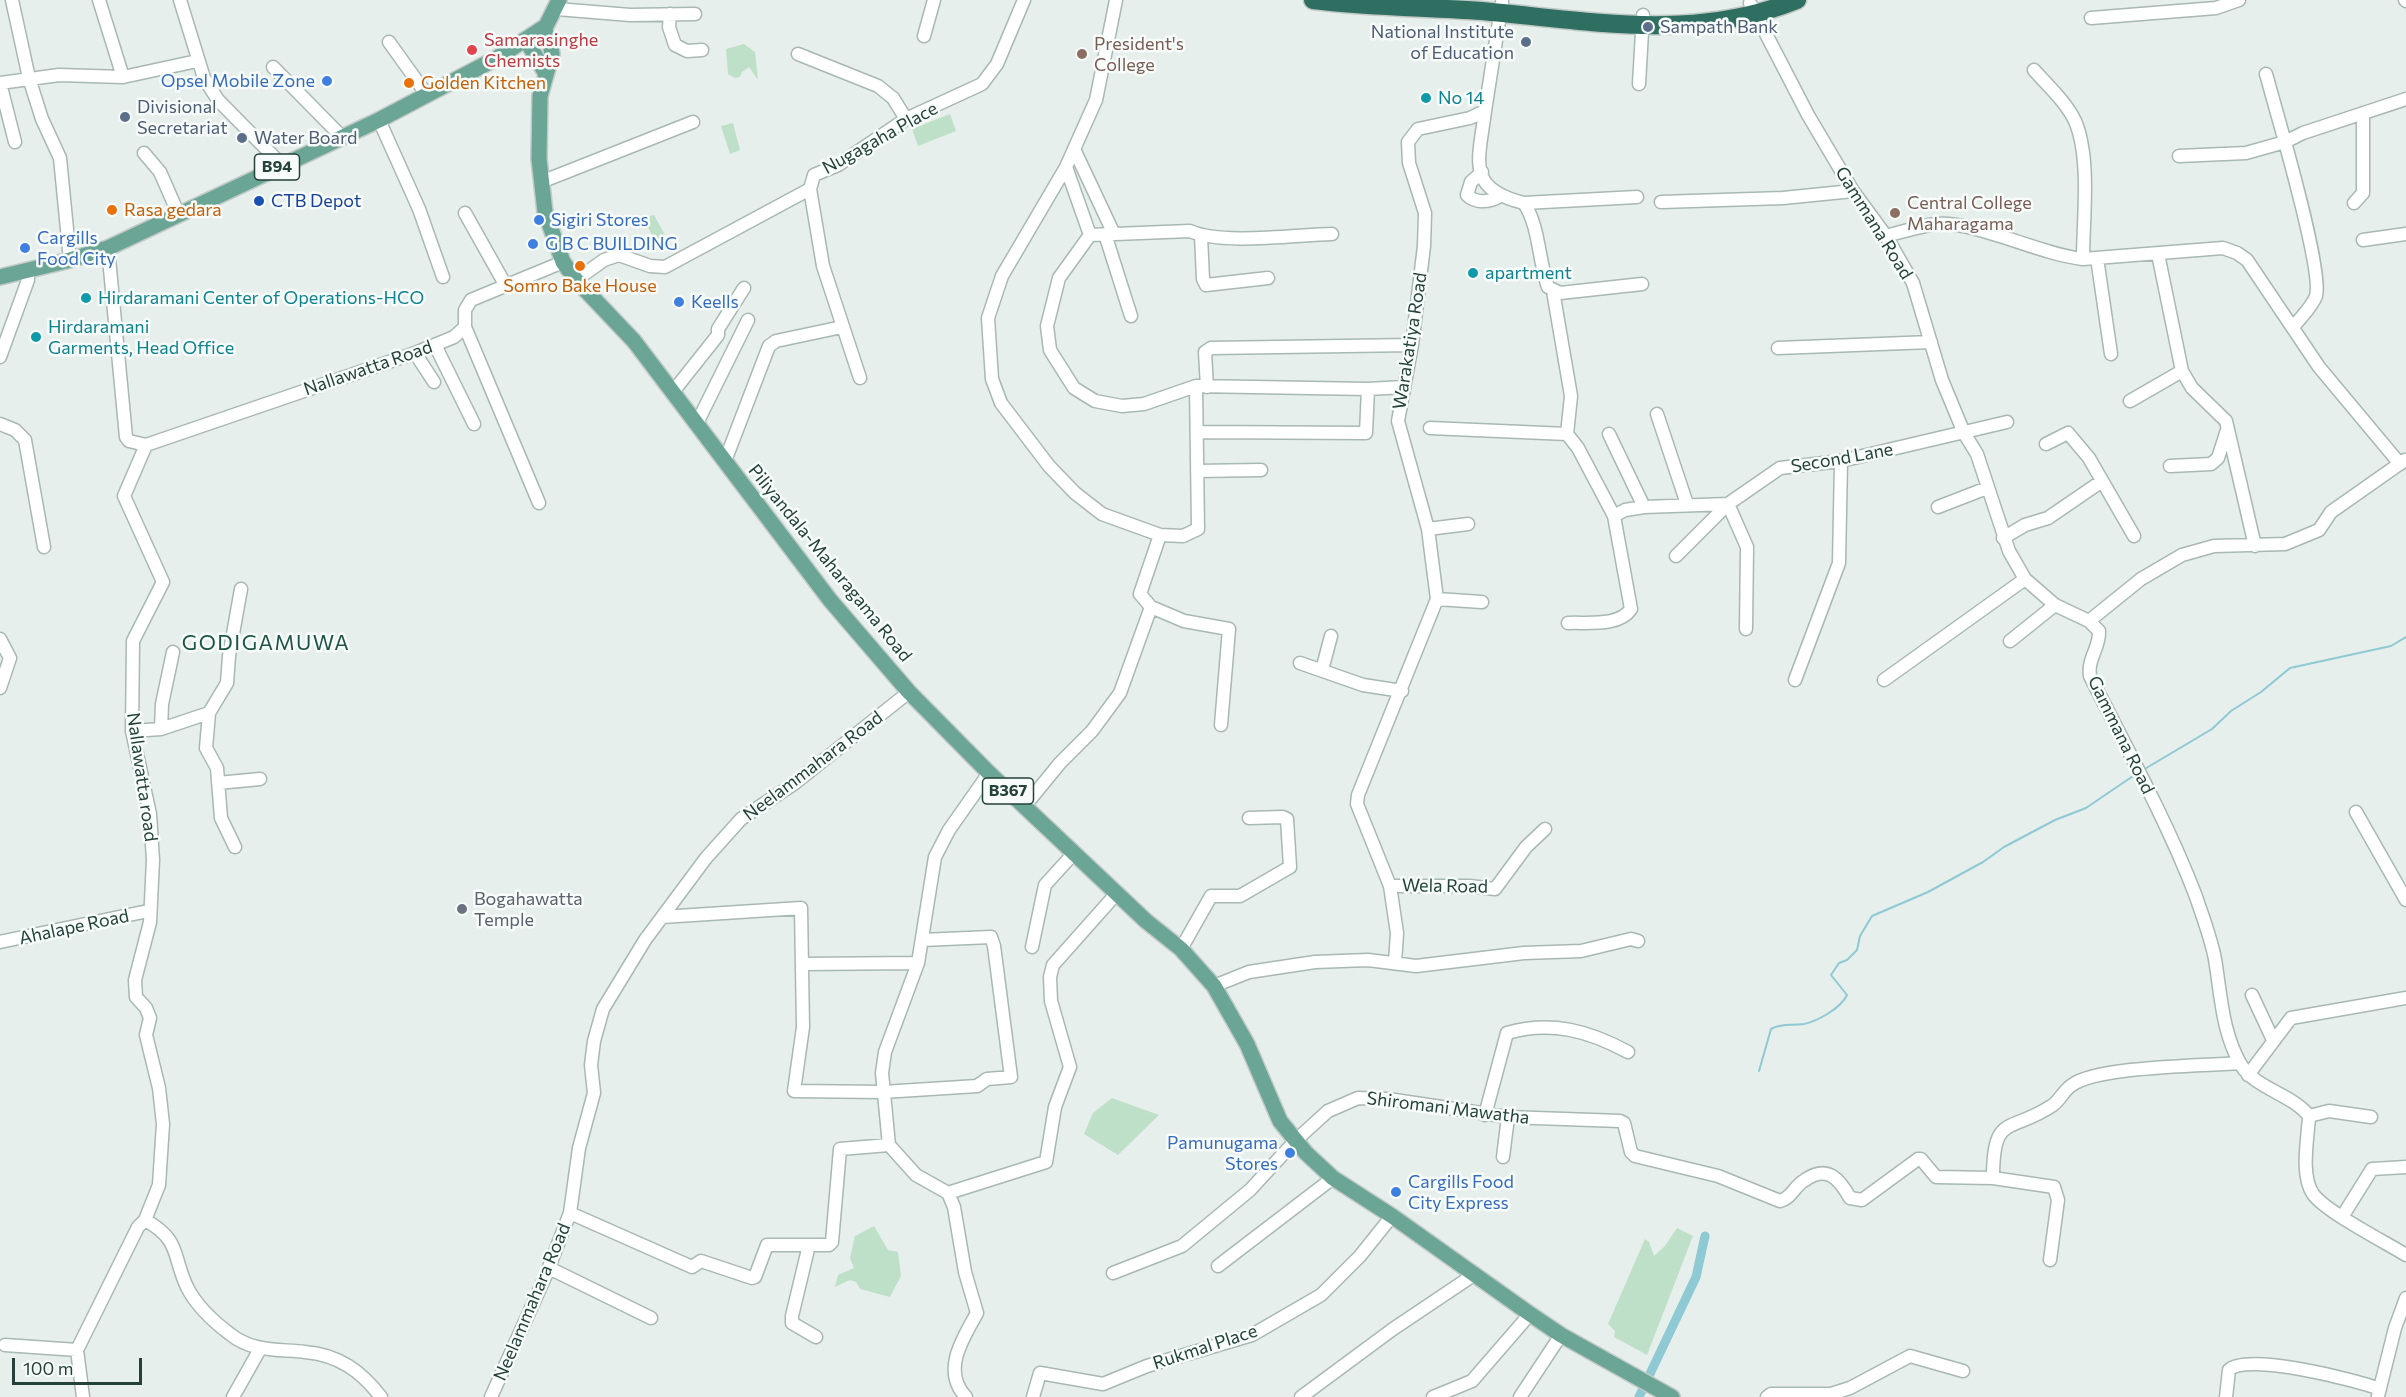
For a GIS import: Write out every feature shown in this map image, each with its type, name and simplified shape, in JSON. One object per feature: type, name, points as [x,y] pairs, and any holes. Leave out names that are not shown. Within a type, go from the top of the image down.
[{"type":"highway","points":[[1313,0],[1501,8],[1610,15],[1642,20],[1797,0]]},
{"type":"highway","points":[[1466,0],[1501,8]]},
{"type":"main road","name":"B94","points":[[0,277],[108,248],[379,120],[526,40],[543,28],[558,4]]},
{"type":"main road","name":"Piliyandala-Maharagama Road","points":[[543,28],[550,41],[552,54],[538,114],[541,182],[550,231],[563,262],[576,280],[634,341],[830,600],[909,692],[988,773],[1181,949],[1214,986],[1247,1044],[1280,1121],[1294,1141],[1333,1178],[1392,1216],[1561,1335],[1672,1397]]},
{"type":"main road","points":[[526,40],[546,74]]},
{"type":"street","points":[[12,0],[29,78],[42,119],[60,158],[70,260]]},
{"type":"street","points":[[99,0],[123,77]]},
{"type":"street","points":[[180,0],[204,78],[218,100],[282,165]]},
{"type":"street","points":[[924,36],[934,0]]},
{"type":"street","name":"Nugagaha Place","points":[[576,280],[604,260],[620,255],[650,266],[665,267],[810,189],[814,175],[838,165],[906,119],[982,84],[997,64],[1024,0]]},
{"type":"street","points":[[1116,0],[1095,100],[1066,166],[1002,276],[987,318],[992,379],[1001,403],[1049,466],[1075,493],[1102,514],[1160,535],[1183,536],[1198,529],[1197,432],[1205,352],[1211,348],[1412,345]]},
{"type":"street","points":[[2091,18],[2216,8],[2239,0]]},
{"type":"street","points":[[558,4],[630,15],[695,14]]},
{"type":"street","name":"Gammana Road","points":[[1755,6],[1853,191],[1886,236],[1913,283],[1942,380],[1964,432],[1977,454],[2003,538],[2025,579],[2055,605],[2089,621],[2099,631],[2099,638],[2089,667],[2090,676],[2139,772],[2195,894],[2215,958],[2224,1023],[2240,1063],[2248,1075],[2302,1107],[2310,1116]]},
{"type":"street","points":[[1501,8],[1478,159],[1484,184],[1500,196],[1524,203],[1637,197]]},
{"type":"street","points":[[670,14],[669,27],[675,45],[687,51],[702,50]]},
{"type":"street","points":[[1639,84],[1642,20]]},
{"type":"street","points":[[389,42],[427,95]]},
{"type":"street","points":[[798,54],[878,86],[893,98],[906,119]]},
{"type":"street","points":[[15,142],[0,83],[59,75],[123,77],[197,61]]},
{"type":"street","points":[[273,67],[342,137]]},
{"type":"street","points":[[2034,70],[2065,105],[2075,121],[2082,147],[2083,260]]},
{"type":"street","points":[[2266,74],[2301,201],[2316,285],[2312,303],[2294,326]]},
{"type":"street","points":[[2179,156],[2246,153],[2285,142],[2303,133],[2406,99]]},
{"type":"street","name":"Warakatiya Road","points":[[1395,963],[1397,933],[1390,886],[1365,830],[1357,804],[1358,795],[1402,691],[1437,599],[1428,529],[1398,421],[1412,345],[1424,246],[1425,213],[1409,163],[1408,142],[1418,129],[1470,118],[1485,111]]},
{"type":"street","points":[[2354,203],[2363,193],[2363,113]]},
{"type":"street","points":[[379,120],[419,209],[443,277]]},
{"type":"street","points":[[541,182],[693,123]]},
{"type":"street","points":[[1074,149],[1109,233],[1131,316]]},
{"type":"street","points":[[144,153],[160,172],[178,213]]},
{"type":"street","points":[[1066,166],[1090,235]]},
{"type":"street","points":[[1482,172],[1471,182],[1467,195],[1486,201],[1500,196]]},
{"type":"street","points":[[810,189],[823,266],[860,378]]},
{"type":"street","points":[[1661,201],[1792,198],[1853,191]]},
{"type":"street","points":[[1524,203],[1533,217],[1542,271],[1548,287],[1553,291],[1560,293],[1642,284]]},
{"type":"street","points":[[465,213],[506,286]]},
{"type":"street","points":[[1886,236],[1935,224],[1952,225],[2063,257],[2083,260],[2223,248],[2237,252],[2247,260],[2294,326],[2319,367],[2403,461],[2331,512],[2319,530],[2285,544],[2214,546],[2182,555],[2140,579],[2089,621]]},
{"type":"street","points":[[1332,234],[1243,237],[1200,236],[1190,231],[1090,235],[1059,278],[1047,327],[1050,350],[1074,388],[1095,401],[1122,406],[1144,404],[1202,387],[1368,389],[1404,387]]},
{"type":"street","points":[[2363,240],[2406,234]]},
{"type":"street","points":[[1200,236],[1203,279],[1206,285],[1268,278]]},
{"type":"street","points":[[108,248],[126,436],[129,441],[146,445]]},
{"type":"street","points":[[2158,254],[2182,371],[2192,388],[2226,421],[2255,546]]},
{"type":"street","points":[[2097,258],[2111,354]]},
{"type":"street","points":[[539,503],[465,327],[465,310],[471,300],[563,262]]},
{"type":"street","points":[[0,357],[28,279],[28,270]]},
{"type":"street","points":[[672,393],[718,335],[718,328],[744,288]]},
{"type":"street","points":[[1553,291],[1571,396],[1567,434],[1578,448],[1614,516],[1631,609],[1627,615],[1609,621],[1568,623]]},
{"type":"street","points":[[696,425],[748,320]]},
{"type":"street","name":"Nallawatta Road","points":[[146,445],[415,353],[454,337],[465,327]]},
{"type":"street","points":[[725,461],[769,346],[776,341],[842,327]]},
{"type":"street","points":[[1778,348],[1931,342]]},
{"type":"street","points":[[435,345],[474,424]]},
{"type":"street","points":[[415,353],[434,382]]},
{"type":"street","points":[[2130,401],[2182,371]]},
{"type":"street","points":[[1197,432],[1366,433],[1368,389]]},
{"type":"street","points":[[1657,414],[1687,504]]},
{"type":"street","name":"Second Lane","points":[[1676,556],[1728,504],[1780,468],[1841,461],[2007,422]]},
{"type":"street","points":[[0,424],[15,430],[24,440],[44,547]]},
{"type":"street","points":[[1430,428],[1567,434]]},
{"type":"street","points":[[2170,466],[2211,464],[2217,458],[2228,429]]},
{"type":"street","points":[[2046,444],[2068,433],[2089,458],[2134,536]]},
{"type":"street","points":[[1609,434],[1644,507]]},
{"type":"street","name":"Nallawatta road","points":[[77,1350],[138,1227],[145,1220],[159,1185],[163,1124],[159,1088],[146,1035],[150,1018],[146,1008],[136,997],[135,980],[150,922],[148,911],[153,860],[150,814],[132,731],[133,641],[163,582],[124,496],[146,445]]},
{"type":"street","points":[[1795,680],[1839,563],[1841,461]]},
{"type":"street","points":[[1197,471],[1261,470]]},
{"type":"street","points":[[2003,538],[2025,525],[2048,518],[2102,481]]},
{"type":"street","points":[[1938,507],[1987,488]]},
{"type":"street","points":[[1614,516],[1625,510],[1644,507],[1728,504],[1742,533],[1749,558],[1746,629]]},
{"type":"street","points":[[1428,529],[1468,524]]},
{"type":"street","points":[[1160,535],[1140,594],[1151,607],[1184,621],[1228,629],[1221,724]]},
{"type":"street","points":[[1884,680],[2025,579]]},
{"type":"street","points":[[235,847],[221,818],[217,768],[206,748],[209,713],[227,683],[229,656],[241,589]]},
{"type":"street","points":[[1437,599],[1482,602]]},
{"type":"street","points":[[2010,641],[2055,605]]},
{"type":"street","points":[[1024,807],[1060,763],[1092,731],[1120,693],[1151,607]]},
{"type":"street","points":[[1322,670],[1331,636]]},
{"type":"street","points":[[0,639],[5,659],[0,688]]},
{"type":"street","points":[[161,729],[162,704],[173,652]]},
{"type":"street","points":[[1300,663],[1363,685],[1402,691]]},
{"type":"street","name":"Neelammahara Road","points":[[492,1397],[549,1268],[570,1213],[579,1148],[594,1093],[591,1065],[594,1041],[603,1009],[645,940],[706,858],[741,819],[795,783],[909,692]]},
{"type":"street","points":[[132,731],[161,729],[209,713]]},
{"type":"street","points":[[966,1397],[958,1389],[954,1370],[956,1351],[976,1313],[964,1272],[954,1207],[948,1193],[916,1174],[890,1145],[883,1092],[885,1052],[918,963],[935,857],[949,830],[988,773]]},
{"type":"street","points":[[218,783],[260,779]]},
{"type":"street","points":[[2356,812],[2406,900]]},
{"type":"street","points":[[1181,949],[1212,896],[1240,896],[1290,867],[1287,819],[1282,817],[1249,818]]},
{"type":"street","name":"Wela Road","points":[[1390,886],[1469,886],[1495,889],[1526,847],[1545,829]]},
{"type":"street","points":[[1032,947],[1045,885],[1074,853]]},
{"type":"street","points":[[948,1193],[1046,1162],[1055,1107],[1070,1067],[1051,1001],[1050,978],[1053,965],[1117,893]]},
{"type":"street","points":[[662,917],[801,908],[803,1027],[794,1091],[883,1092],[977,1086],[987,1079],[1011,1077],[994,946],[991,938],[922,940]]},
{"type":"street","name":"Ahalape Road","points":[[0,942],[148,911]]},
{"type":"street","points":[[1214,986],[1249,972],[1315,962],[1368,960],[1416,966],[1524,953],[1581,951],[1631,939],[1638,941]]},
{"type":"street","points":[[802,964],[918,963]]},
{"type":"street","points":[[2252,995],[2272,1040]]},
{"type":"street","points":[[2248,1075],[2290,1018],[2406,998]]},
{"type":"street","points":[[1485,1115],[1508,1033],[1560,1027],[1604,1040],[1628,1052]]},
{"type":"street","points":[[1993,1178],[1993,1148],[2003,1129],[2053,1105],[2071,1085],[2096,1074],[2240,1063]]},
{"type":"street","name":"Shiromani Mawatha","points":[[1113,1273],[1182,1246],[1250,1190],[1294,1141],[1328,1111],[1358,1098],[1388,1099],[1508,1118],[1620,1121],[1624,1123],[1631,1152],[1635,1156],[1718,1176],[1780,1201],[1787,1200],[1805,1179],[1824,1174],[1835,1176],[1850,1198],[1862,1200],[1918,1159],[1921,1159],[1936,1177],[1993,1178],[2054,1187],[2058,1200],[2050,1260]]},
{"type":"street","points":[[2371,1117],[2329,1111],[2310,1116],[2307,1174],[2313,1194],[2342,1217],[2406,1255]]},
{"type":"street","points":[[1503,1157],[1508,1118]]},
{"type":"street","points":[[570,1213],[692,1267],[701,1261],[752,1278],[755,1277],[767,1245],[829,1245],[832,1242],[840,1149],[890,1145]]},
{"type":"street","points":[[2342,1217],[2372,1169],[2406,1167]]},
{"type":"street","points":[[1218,1266],[1333,1178]]},
{"type":"street","name":"Rukmal Place","points":[[1033,1397],[1040,1373],[1103,1384],[1147,1366],[1252,1335],[1321,1295],[1360,1256],[1392,1216]]},
{"type":"street","points":[[145,1220],[161,1229],[177,1251],[187,1286],[201,1308],[232,1336],[260,1349],[308,1352],[339,1360],[365,1376],[381,1397]]},
{"type":"street","points":[[809,1245],[792,1323],[816,1337]]},
{"type":"street","points":[[549,1268],[651,1318]]},
{"type":"street","points":[[1301,1397],[1393,1329],[1474,1274]]},
{"type":"street","points":[[2226,1397],[2229,1370],[2242,1364],[2293,1367],[2352,1378],[2379,1393],[2395,1328],[2406,1298]]},
{"type":"street","points":[[1433,1397],[1472,1381],[1530,1314]]},
{"type":"street","points":[[1520,1397],[1561,1335]]},
{"type":"street","points":[[5,1345],[77,1350],[83,1397]]},
{"type":"street","points":[[233,1397],[260,1349]]},
{"type":"street","points":[[1767,1397],[1771,1394],[1831,1394],[1850,1388],[1910,1356],[1963,1371]]},
{"type":"green space","points":[[744,44],[755,52],[758,80],[749,67],[742,72],[740,77],[735,78],[728,74],[726,49]]},
{"type":"green space","points":[[950,114],[956,131],[918,146],[912,129]]},
{"type":"green space","points":[[733,123],[740,150],[730,154],[721,126]]},
{"type":"green space","points":[[654,215],[665,235],[655,241],[643,218]]},
{"type":"green space","points":[[1112,1098],[1159,1115],[1118,1155],[1084,1134],[1093,1113]]},
{"type":"green space","points":[[874,1226],[888,1250],[898,1252],[901,1276],[890,1297],[860,1289],[856,1282],[850,1280],[835,1287],[838,1275],[854,1268],[850,1258],[855,1236]]},
{"type":"green space","points":[[1677,1228],[1693,1236],[1647,1355],[1614,1337],[1615,1331],[1608,1324],[1645,1239],[1649,1242],[1654,1256],[1665,1246]]},
{"type":"waterway","points":[[2143,770],[2212,729],[2231,711],[2261,692],[2290,668],[2391,646],[2406,637]]},
{"type":"waterway","points":[[1759,1071],[1771,1029],[1816,1020],[1829,1013],[1844,1000],[1847,995],[1831,975],[1839,963],[1847,960],[1857,950],[1860,936],[1872,916],[1928,892],[1983,862],[2004,847],[2055,820],[2086,808],[2136,774]]},
{"type":"waterway","points":[[1639,1397],[1696,1277],[1705,1236]]},
{"type":"place","name":"Sampath Bank","points":[[1648,27]]},
{"type":"place","name":"National Institute of Education","points":[[1526,42]]},
{"type":"place","name":"Samarasinghe Chemists","points":[[472,50]]},
{"type":"place","name":"President's College","points":[[1082,54]]},
{"type":"place","name":"Opsel Mobile Zone","points":[[327,81]]},
{"type":"place","name":"Golden Kitchen","points":[[409,83]]},
{"type":"place","name":"No 14","points":[[1426,98]]},
{"type":"place","name":"Divisional Secretariat","points":[[125,117]]},
{"type":"place","name":"Water Board","points":[[242,138]]},
{"type":"place","name":"CTB Depot","points":[[259,201]]},
{"type":"place","name":"Rasa gedara","points":[[112,210]]},
{"type":"place","name":"Central College Maharagama","points":[[1895,213]]},
{"type":"place","name":"Sigiri Stores","points":[[539,220]]},
{"type":"place","name":"G B C BUILDING","points":[[533,244]]},
{"type":"place","name":"Cargills Food City","points":[[25,248]]},
{"type":"place","name":"Somro Bake House","points":[[580,266]]},
{"type":"place","name":"apartment","points":[[1473,273]]},
{"type":"place","name":"Hirdaramani Center of Operations-HCO","points":[[86,298]]},
{"type":"place","name":"Keells","points":[[679,302]]},
{"type":"place","name":"Hirdaramani Garments, Head Office","points":[[36,337]]},
{"type":"place","name":"Bogahawatta Temple","points":[[462,909]]},
{"type":"place","name":"Pamunugama Stores","points":[[1290,1153]]},
{"type":"place","name":"Cargills Food City Express","points":[[1396,1192]]},
{"type":"district","name":"GODIGAMUWA","points":[[266,643]]}]
